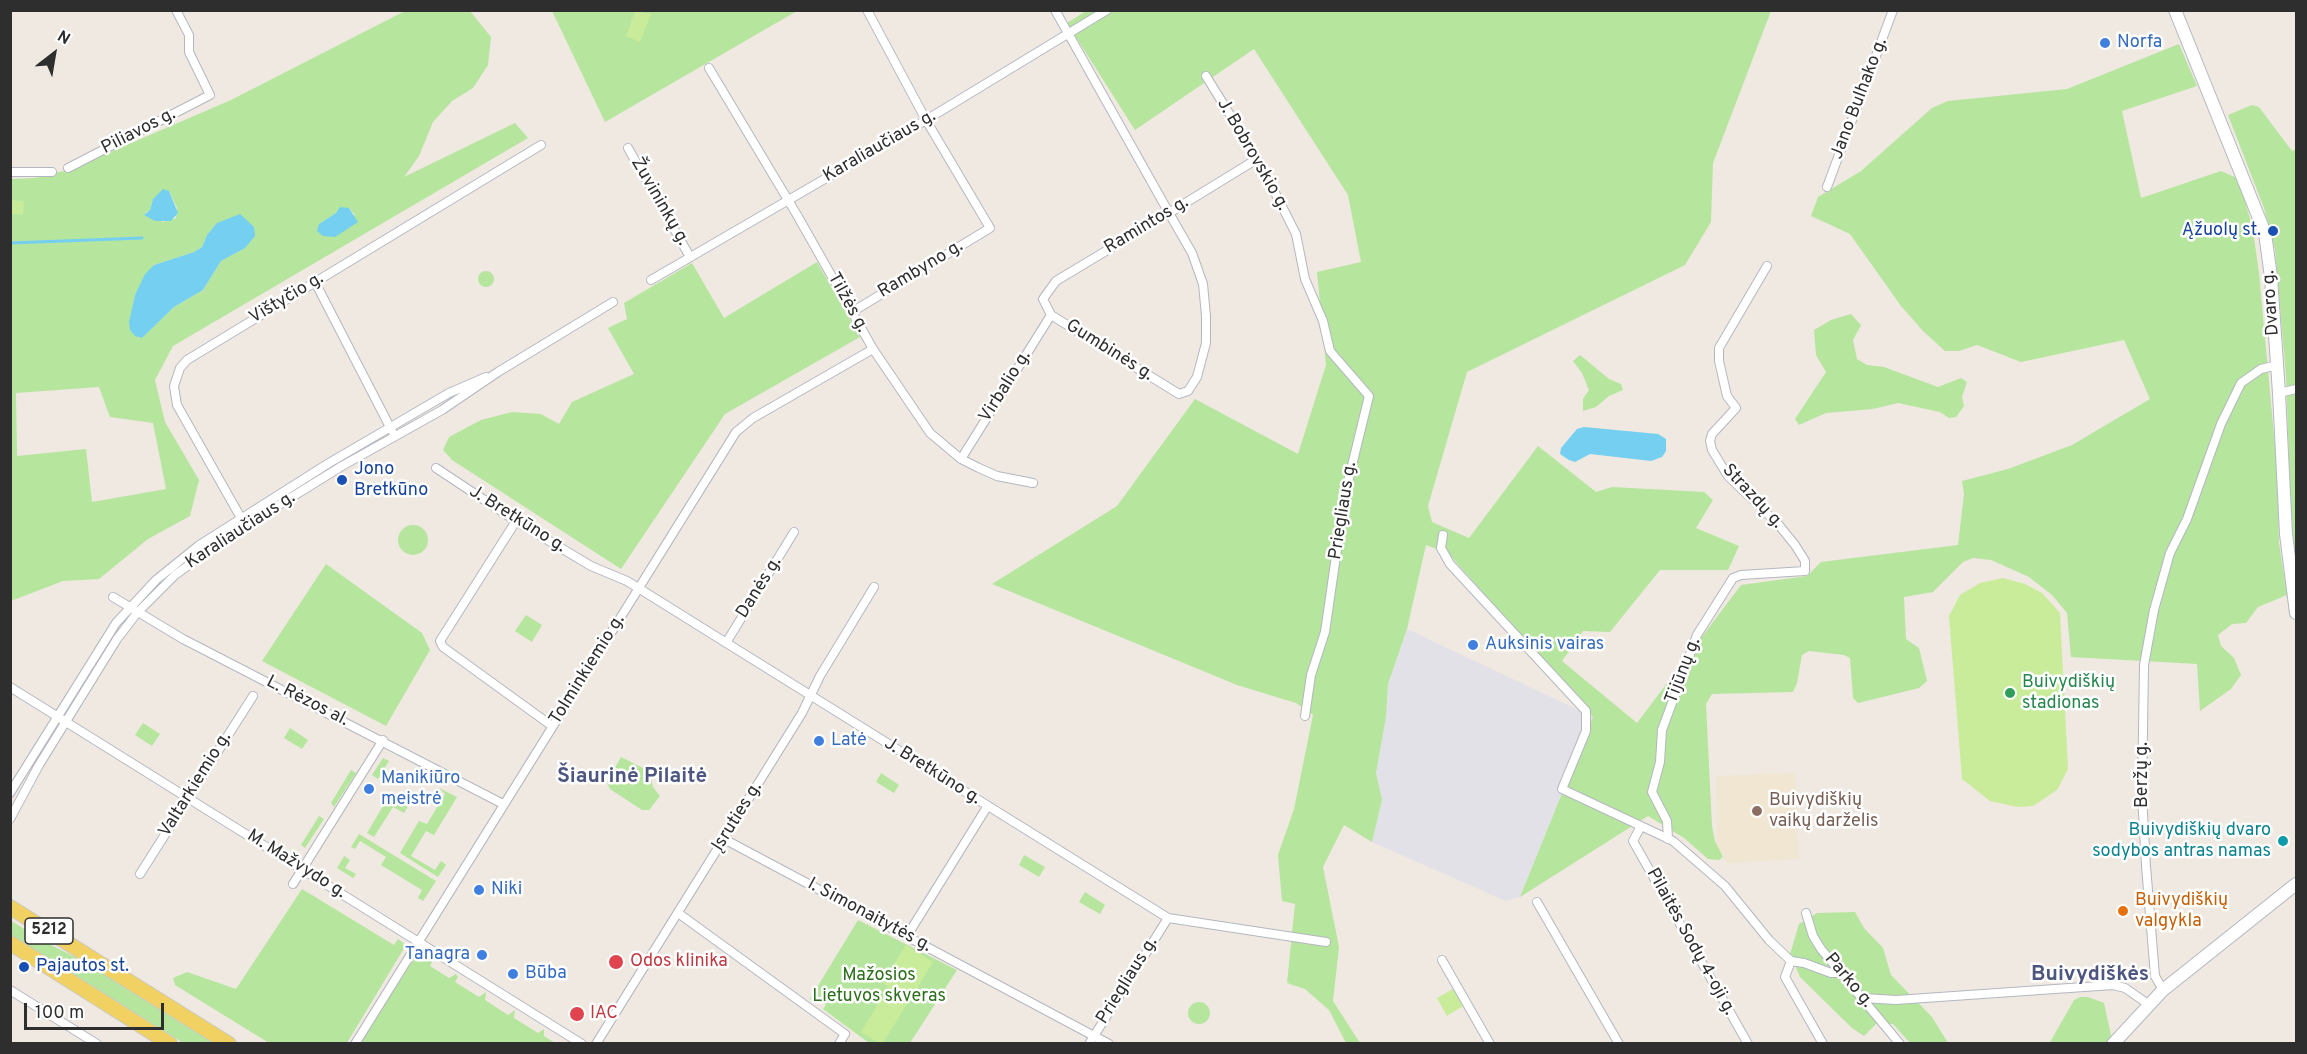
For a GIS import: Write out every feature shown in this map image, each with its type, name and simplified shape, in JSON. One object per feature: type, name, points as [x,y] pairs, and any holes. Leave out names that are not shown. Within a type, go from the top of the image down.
[{"type":"main road","name":"Dvaro g.","points":[[2175,10],[2265,233],[2279,393],[2286,534],[2296,613]]},
{"type":"main road","points":[[2113,1044],[2163,990],[2296,884]]},
{"type":"main road","name":"5212","points":[[10,907],[229,1044]]},
{"type":"main road","name":"5212","points":[[10,943],[170,1044]]},
{"type":"street","name":"Piliavos g.","points":[[68,168],[210,95],[189,52],[189,35],[176,10]]},
{"type":"street","points":[[867,10],[926,120]]},
{"type":"street","points":[[1054,10],[1169,213]]},
{"type":"street","name":"Karaliaučiaus g.","points":[[651,280],[926,120],[1107,10]]},
{"type":"street","name":"Jano Bulhako g.","points":[[1827,187],[1893,10]]},
{"type":"street","name":"Tilžės g.","points":[[710,68],[873,349],[930,433],[961,459],[997,476],[1033,483]]},
{"type":"street","name":"J. Bobrovskio g.","points":[[1206,76],[1257,159],[1296,234],[1305,279],[1323,321]]},
{"type":"street","name":"Rambyno g.","points":[[852,312],[990,228],[926,120]]},
{"type":"street","name":"Vištyčio g.","points":[[241,518],[177,405],[174,386],[180,368],[194,354],[541,145]]},
{"type":"street","name":"Žuvininkų g.","points":[[628,148],[690,257]]},
{"type":"street","name":"Ramintos g.","points":[[1042,299],[1056,281],[1257,159]]},
{"type":"street","points":[[10,172],[51,172]]},
{"type":"street","name":"Gumbinės g.","points":[[1042,299],[1051,315],[1179,394],[1185,394],[1197,377],[1206,343],[1203,284],[1192,253],[1169,213]]},
{"type":"street","name":"Strazdų g.","points":[[1767,266],[1719,348],[1719,361],[1727,396],[1736,408],[1712,434],[1710,441],[1712,450],[1728,476],[1778,524],[1795,545],[1804,561],[1805,570]]},
{"type":"street","points":[[315,282],[393,431]]},
{"type":"street","name":"Karaliaučiaus g.","points":[[10,793],[137,613],[199,555],[455,390],[498,372],[614,302]]},
{"type":"street","name":"Virbalio g.","points":[[961,459],[1051,315]]},
{"type":"street","name":"Priegliaus g.","points":[[1305,716],[1311,675],[1325,632],[1348,483],[1369,396],[1330,351],[1323,321]]},
{"type":"street","name":"Tolminkiemio g.","points":[[355,1044],[739,428],[873,349]]},
{"type":"street","name":"Beržų g.","points":[[2163,990],[2155,976],[2142,796],[2144,665],[2154,610],[2170,553],[2187,519],[2220,423],[2241,383],[2261,369],[2277,365]]},
{"type":"street","points":[[2279,393],[2296,389]]},
{"type":"street","name":"Karaliaučiaus g.","points":[[10,819],[62,719],[128,608],[183,557],[241,518],[393,431]]},
{"type":"street","name":"J. Bretkūno g.","points":[[436,468],[516,521],[591,566],[639,588],[1168,918],[1326,942]]},
{"type":"street","points":[[516,521],[441,638],[443,647],[552,726]]},
{"type":"street","name":"Danės g.","points":[[726,643],[794,532]]},
{"type":"street","points":[[1443,535],[1441,548],[1450,564],[1586,711],[1586,731],[1562,789],[1668,839],[1725,886],[1769,940],[1791,961],[1804,963],[1831,974],[1841,973]]},
{"type":"street","name":"Tijūnų g.","points":[[1668,839],[1666,820],[1652,792],[1660,762],[1662,730],[1697,635],[1733,578],[1742,575],[1805,570]]},
{"type":"street","name":"Įsruties g.","points":[[596,1044],[802,713],[820,676],[874,587]]},
{"type":"street","name":"L. Rėzos al.","points":[[113,597],[137,613],[503,804]]},
{"type":"street","name":"M. Mažvydo g.","points":[[10,687],[582,1044]]},
{"type":"street","name":"Valtarkiemio g.","points":[[140,874],[253,696]]},
{"type":"street","points":[[293,884],[383,740]]},
{"type":"street","points":[[907,936],[987,807]]},
{"type":"street","name":"Pilaitės Sodų 4-oji g.","points":[[1641,826],[1633,841],[1748,1044]]},
{"type":"street","name":"I. Simonaitytės g.","points":[[724,839],[1109,1044]]},
{"type":"street","points":[[1537,902],[1619,1044]]},
{"type":"street","points":[[678,913],[845,1035],[839,1044]]},
{"type":"street","name":"Parko g.","points":[[1806,913],[1813,936],[1900,1044]]},
{"type":"street","name":"Priegliaus g.","points":[[1089,1044],[1168,918]]},
{"type":"street","points":[[1442,960],[1490,1044]]},
{"type":"street","points":[[1791,961],[1785,977],[1823,1044]]},
{"type":"street","points":[[1863,998],[1896,1000],[2113,986],[2125,988],[2148,1004]]},
{"type":"street","points":[[10,990],[97,1044]]},
{"type":"shaded area","points":[[1407,629],[1593,717],[1520,897],[1506,901],[1372,842],[1382,800],[1376,773],[1386,717],[1388,684]]},
{"type":"shaded area","name":"Buivydiškių vaikų darželis","points":[[1795,773],[1799,859],[1727,863],[1717,846],[1716,776]]},
{"type":"green space","points":[[405,11],[470,11],[491,37],[488,65],[473,88],[452,101],[433,122],[419,156],[404,177],[515,123],[528,138],[173,346],[155,380],[165,422],[199,480],[190,516],[148,539],[99,579],[63,581],[11,601],[10,179],[35,178],[71,169],[231,100]],"holes":[[[169,191],[177,208],[176,218],[163,222],[145,213],[150,210],[153,199]],[[349,208],[355,215],[319,224]],[[207,235],[245,248],[221,261],[203,290],[174,307],[142,338],[130,330],[135,295],[154,265],[194,252],[202,247]],[[99,387],[110,417],[153,423],[166,489],[92,502],[86,449],[17,456],[16,393]]]},
{"type":"green space","points":[[552,11],[797,11],[605,122]]},
{"type":"green space","points":[[635,11],[651,14],[640,42],[626,36]]},
{"type":"green space","points":[[1086,11],[1771,11],[1713,163],[1711,222],[1685,265],[1467,372],[1428,506],[1432,522],[1469,538],[1538,446],[1596,492],[1612,487],[1704,492],[1713,500],[1696,528],[1739,546],[1728,570],[1660,570],[1610,632],[1583,631],[1562,661],[1637,723],[1741,585],[1807,576],[1821,562],[1958,545],[1964,494],[1962,481],[2008,469],[2072,445],[2150,399],[2124,340],[2021,362],[1977,345],[1959,351],[1945,351],[1901,306],[1850,234],[1811,216],[1818,197],[1861,171],[1932,108],[1948,101],[2067,89],[2179,44],[2197,86],[2122,111],[2141,198],[2221,171],[2237,178],[2241,186],[2253,230],[2259,273],[2277,468],[2279,543],[2287,595],[2258,607],[2246,623],[2232,624],[2218,635],[2221,646],[2234,658],[2241,675],[2231,689],[2200,711],[2197,664],[2071,657],[2067,613],[2052,595],[2029,577],[1991,560],[1973,558],[1963,562],[1933,592],[1904,597],[1906,639],[1919,648],[1927,681],[1919,688],[1858,703],[1853,698],[1850,658],[1844,655],[1809,651],[1802,655],[1793,692],[1712,694],[1706,704],[1712,826],[1715,841],[1723,857],[1719,860],[1708,859],[1684,838],[1648,816],[1520,897],[1593,717],[1448,553],[1426,545],[1407,629],[1388,684],[1386,717],[1376,773],[1382,800],[1372,842],[1344,825],[1323,867],[1339,947],[1333,1001],[1360,1043],[1346,1043],[1329,1010],[1305,989],[1287,983],[1295,904],[1282,901],[1278,855],[1294,809],[1313,715],[1296,703],[1237,685],[992,584],[1117,506],[1195,399],[1298,454],[1326,365],[1317,272],[1361,262],[1348,195],[1254,49],[1135,130],[1067,23]]},
{"type":"green space","points":[[2252,105],[2259,107],[2292,151],[2296,149],[2296,574],[2291,514],[2286,376],[2275,249],[2264,208],[2228,115]]},
{"type":"green space","points":[[11,200],[24,201],[23,215],[11,214]]},
{"type":"green space","points":[[817,262],[860,337],[725,414],[621,569],[452,460],[443,450],[449,437],[481,420],[512,412],[541,414],[559,424],[572,402],[634,374],[608,328],[627,319],[624,303],[692,263],[724,318]]},
{"type":"green space","points":[[486,271],[494,279],[486,287],[478,279]]},
{"type":"green space","points":[[1851,314],[1861,325],[1853,340],[1857,359],[1867,365],[1884,367],[1938,387],[1961,378],[1967,382],[1962,397],[1964,406],[1956,417],[1949,418],[1940,412],[1898,403],[1873,409],[1826,413],[1799,425],[1795,419],[1826,372],[1816,355],[1814,330],[1831,320]]},
{"type":"green space","points":[[1580,355],[1609,379],[1621,384],[1623,390],[1609,396],[1596,407],[1583,411],[1583,399],[1589,390],[1582,373],[1573,361]]},
{"type":"green space","points":[[413,525],[424,529],[428,540],[424,551],[413,555],[402,551],[398,540],[402,529]]},
{"type":"green space","points":[[326,564],[422,633],[430,650],[386,726],[262,661]]},
{"type":"green space","name":"Buivydiškių stadionas","points":[[2003,578],[2025,584],[2042,593],[2060,613],[2068,769],[2057,790],[2033,806],[2017,807],[1990,801],[1962,779],[1949,616],[1960,595],[1980,583]]},
{"type":"green space","points":[[526,615],[542,625],[532,642],[515,631]]},
{"type":"green space","points":[[143,723],[160,734],[152,746],[135,735]]},
{"type":"green space","points":[[290,728],[308,740],[302,749],[284,738]]},
{"type":"green space","points":[[621,757],[649,771],[653,787],[660,796],[649,810],[642,810],[610,789],[607,782]]},
{"type":"green space","points":[[383,758],[389,761],[378,779],[372,775]]},
{"type":"green space","points":[[351,770],[356,773],[334,807],[331,803]]},
{"type":"green space","points":[[881,773],[899,785],[894,793],[876,782]]},
{"type":"green space","points":[[439,788],[457,797],[434,835],[426,831],[411,856],[435,870],[441,861],[446,865],[438,877],[400,853],[419,821],[427,824],[445,794]]},
{"type":"green space","points":[[404,792],[413,798],[404,813],[393,807],[374,837],[367,833],[389,796],[398,801]]},
{"type":"green space","points":[[319,816],[324,819],[305,848],[301,845]]},
{"type":"green space","points":[[359,834],[436,881],[423,901],[418,898],[422,890],[381,865],[386,857],[360,841],[355,849],[351,847]]},
{"type":"green space","points":[[1024,855],[1045,867],[1039,877],[1019,865]]},
{"type":"green space","points":[[344,856],[350,860],[345,868],[356,874],[353,878],[337,868]]},
{"type":"green space","points":[[302,889],[394,945],[398,939],[406,945],[347,1043],[269,1043],[175,985],[173,978],[187,972],[236,989]]},
{"type":"green space","points":[[1085,892],[1105,905],[1100,914],[1079,902]]},
{"type":"green space","points":[[1855,912],[1864,928],[1883,948],[1891,975],[1932,1017],[1948,1043],[1910,1043],[1893,1024],[1876,1024],[1864,1036],[1852,1028],[1800,977],[1790,954],[1799,924],[1817,913]]},
{"type":"green space","points":[[10,920],[43,941],[87,963],[216,1043],[183,1043],[11,936]]},
{"type":"green space","name":"Mažosios Lietuvos skveras","points":[[858,920],[957,970],[910,1043],[869,1043],[823,1009],[826,1005],[819,1000],[815,1004],[810,999]]},
{"type":"green space","points":[[906,945],[933,962],[910,1000],[882,983]]},
{"type":"green space","points":[[424,955],[433,960],[430,966],[449,978],[456,974],[458,977],[455,982],[479,997],[486,992],[485,1000],[508,1015],[515,1010],[514,1018],[538,1033],[544,1029],[544,1036],[555,1043],[360,1043],[415,957]]},
{"type":"green space","points":[[1453,989],[1463,1006],[1447,1016],[1437,998]]},
{"type":"green space","points":[[886,991],[907,1004],[883,1043],[879,1043],[861,1032]]},
{"type":"green space","points":[[2088,997],[2104,1003],[2111,1035],[2109,1040],[2106,1043],[2049,1044],[2074,1000]]},
{"type":"green space","points":[[1199,1002],[1209,1009],[1210,1013],[1203,1023],[1199,1024],[1189,1017],[1188,1013],[1195,1003]]},
{"type":"water","points":[[163,189],[169,191],[178,213],[171,221],[155,221],[144,215],[150,210],[153,199]]},
{"type":"water","points":[[340,207],[349,208],[358,222],[335,237],[323,236],[317,231],[319,224],[336,213]]},
{"type":"water","points":[[240,214],[254,227],[255,236],[245,248],[221,261],[203,290],[174,307],[142,338],[135,336],[130,330],[129,322],[135,295],[145,274],[154,265],[194,252],[202,247],[207,235],[217,223]]},
{"type":"water","points":[[1584,427],[1658,434],[1666,439],[1666,451],[1662,457],[1651,461],[1590,454],[1575,462],[1569,460],[1560,454],[1561,448],[1577,429]]},
{"type":"waterway","points":[[10,243],[142,238]]},
{"type":"place","name":"Norfa","points":[[2105,43]]},
{"type":"place","name":"Ąžuolų st.","points":[[2273,231]]},
{"type":"place","name":"Jono Bretkūno","points":[[342,480]]},
{"type":"place","name":"Auksinis vairas","points":[[1473,645]]},
{"type":"place","name":"Buivydiškių stadionas","points":[[2010,693]]},
{"type":"place","name":"Latė","points":[[819,741]]},
{"type":"place","name":"Manikiūro meistrė","points":[[369,789]]},
{"type":"place","name":"Buivydiškių vaikų darželis","points":[[1757,811]]},
{"type":"place","name":"Buivydiškių dvaro sodybos antras namas","points":[[2283,841]]},
{"type":"place","name":"Niki","points":[[479,890]]},
{"type":"place","name":"Buivydiškių valgykla","points":[[2123,911]]},
{"type":"place","name":"Tanagra","points":[[482,955]]},
{"type":"place","name":"Odos klinika","points":[[616,962]]},
{"type":"place","name":"Pajautos st.","points":[[24,967]]},
{"type":"place","name":"Būba","points":[[513,974]]},
{"type":"place","name":"IAC","points":[[577,1014]]},
{"type":"district","name":"Šiaurinė Pilaitė","points":[[632,778]]},
{"type":"district","name":"Buivydiškės","points":[[2090,976]]}]
